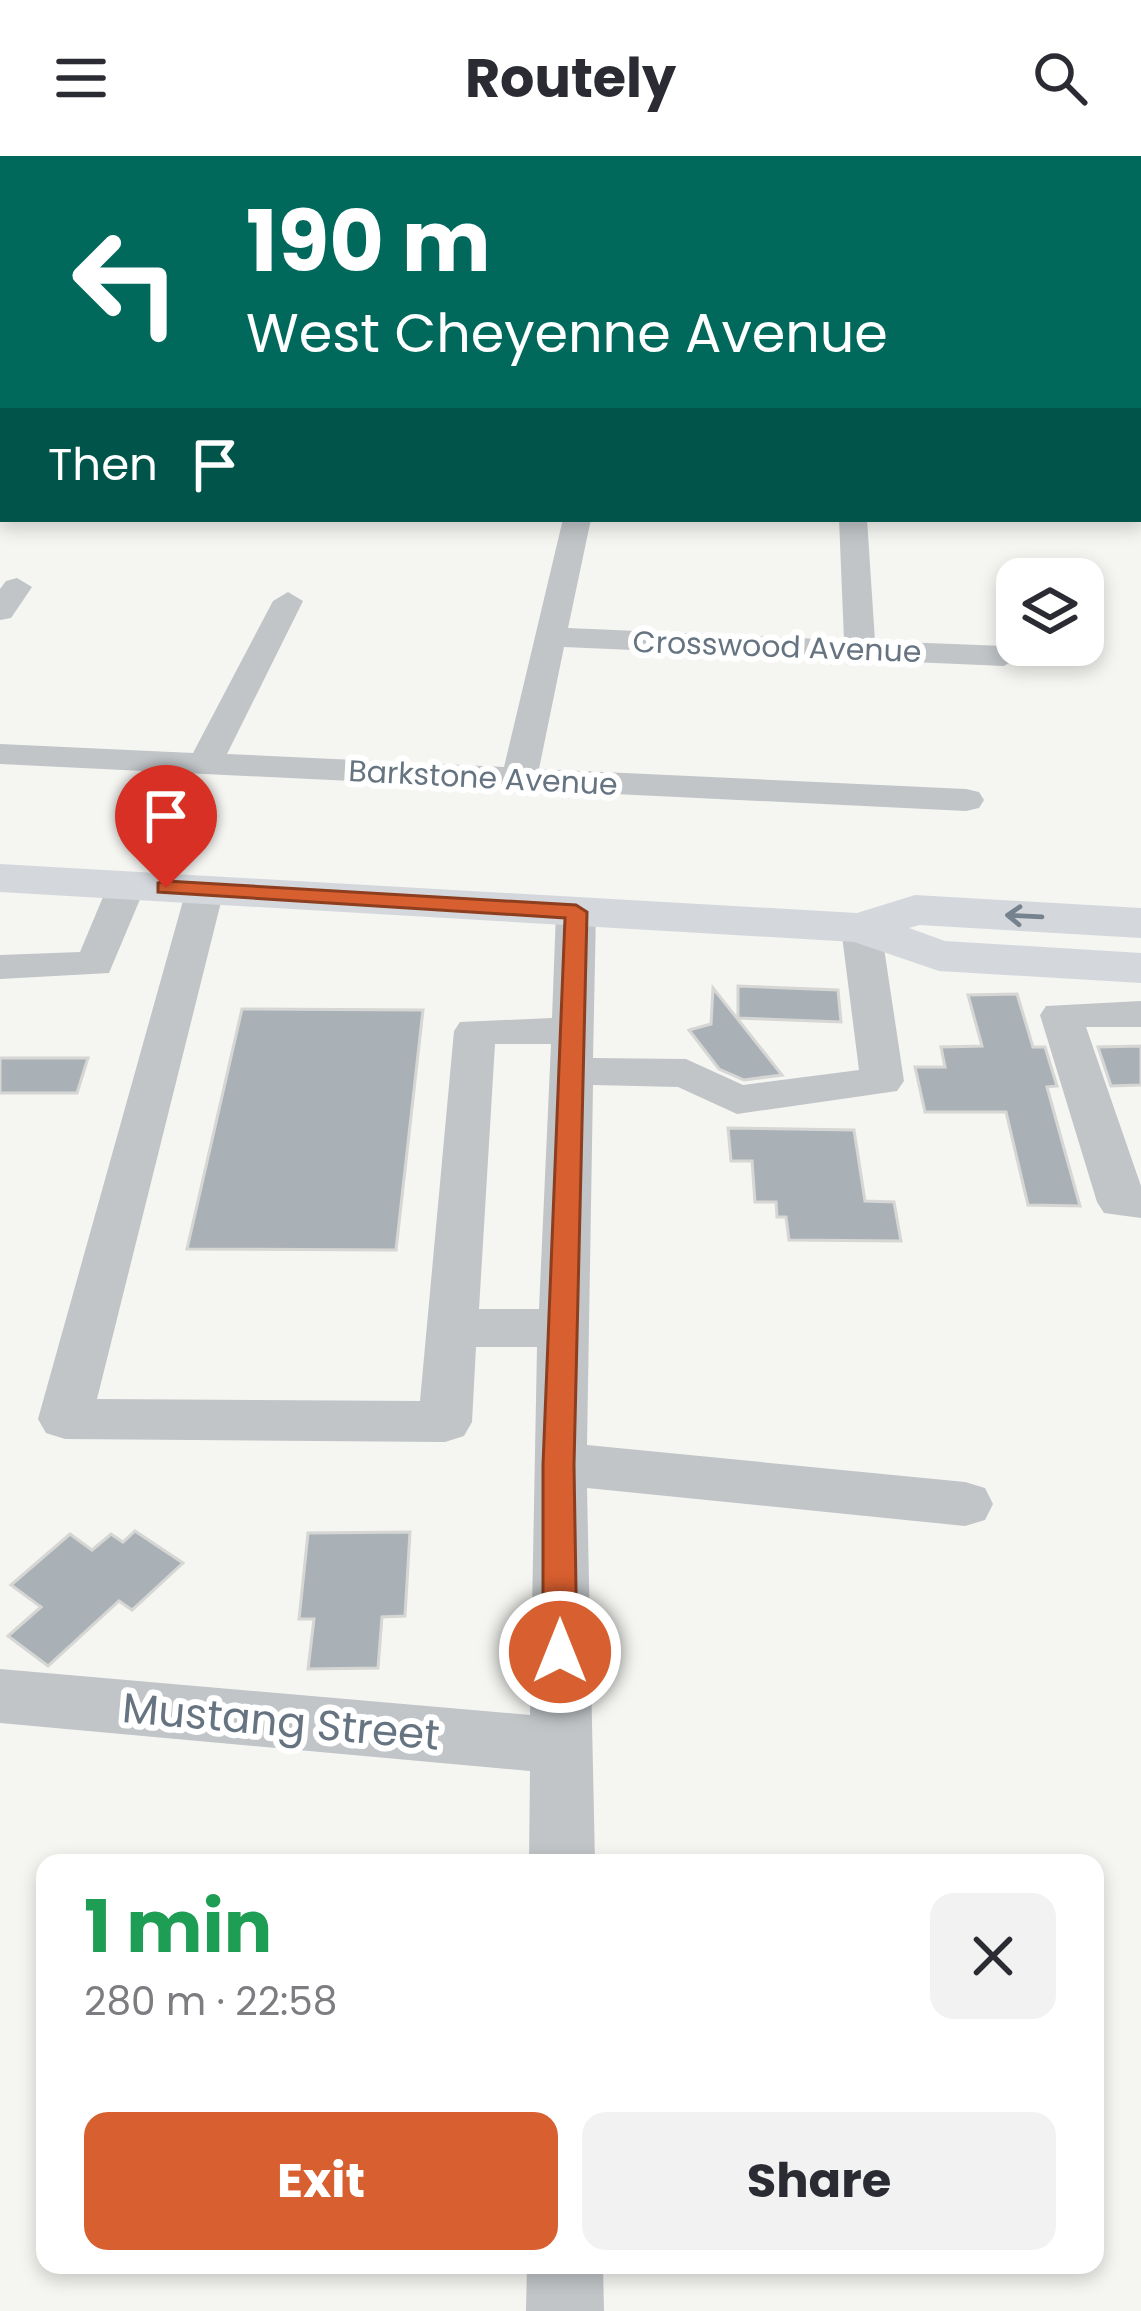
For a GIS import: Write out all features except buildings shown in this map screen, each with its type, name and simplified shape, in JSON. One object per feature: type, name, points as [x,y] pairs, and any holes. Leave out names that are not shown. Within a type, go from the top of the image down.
[{"type":"main road","points":[[0,878],[861,928],[939,956],[1141,968]]},
{"type":"main road","points":[[861,928],[915,910],[1141,922]]},
{"type":"street","points":[[519,780],[576,522]]},
{"type":"street","points":[[853,522],[860,650]]},
{"type":"street","points":[[204,765],[288,601]]},
{"type":"street","name":"Crosswood Avenue","points":[[550,638],[996,656]]},
{"type":"street","name":"Barkstone Avenue","points":[[0,754],[966,800]]},
{"type":"street","points":[[0,967],[95,964],[127,886]]},
{"type":"street","points":[[205,890],[65,1419],[445,1422],[476,1031],[686,1073],[736,1100],[882,1081],[861,928]]},
{"type":"street","points":[[562,1854],[559,1465],[576,912]]},
{"type":"street","points":[[1082,964],[1120,1014]]},
{"type":"street","points":[[1120,1014],[1060,1015],[1121,1202],[1141,1202]]},
{"type":"street","points":[[453,1328],[563,1328]]},
{"type":"street","points":[[559,1465],[964,1504]]},
{"type":"street","name":"Mustang Street","points":[[0,1696],[561,1746]]},
{"type":"street","points":[[565,2274],[565,2311]]},
{"type":"route","points":[[166,888],[576,912],[559,1465],[560,1652]]}]
